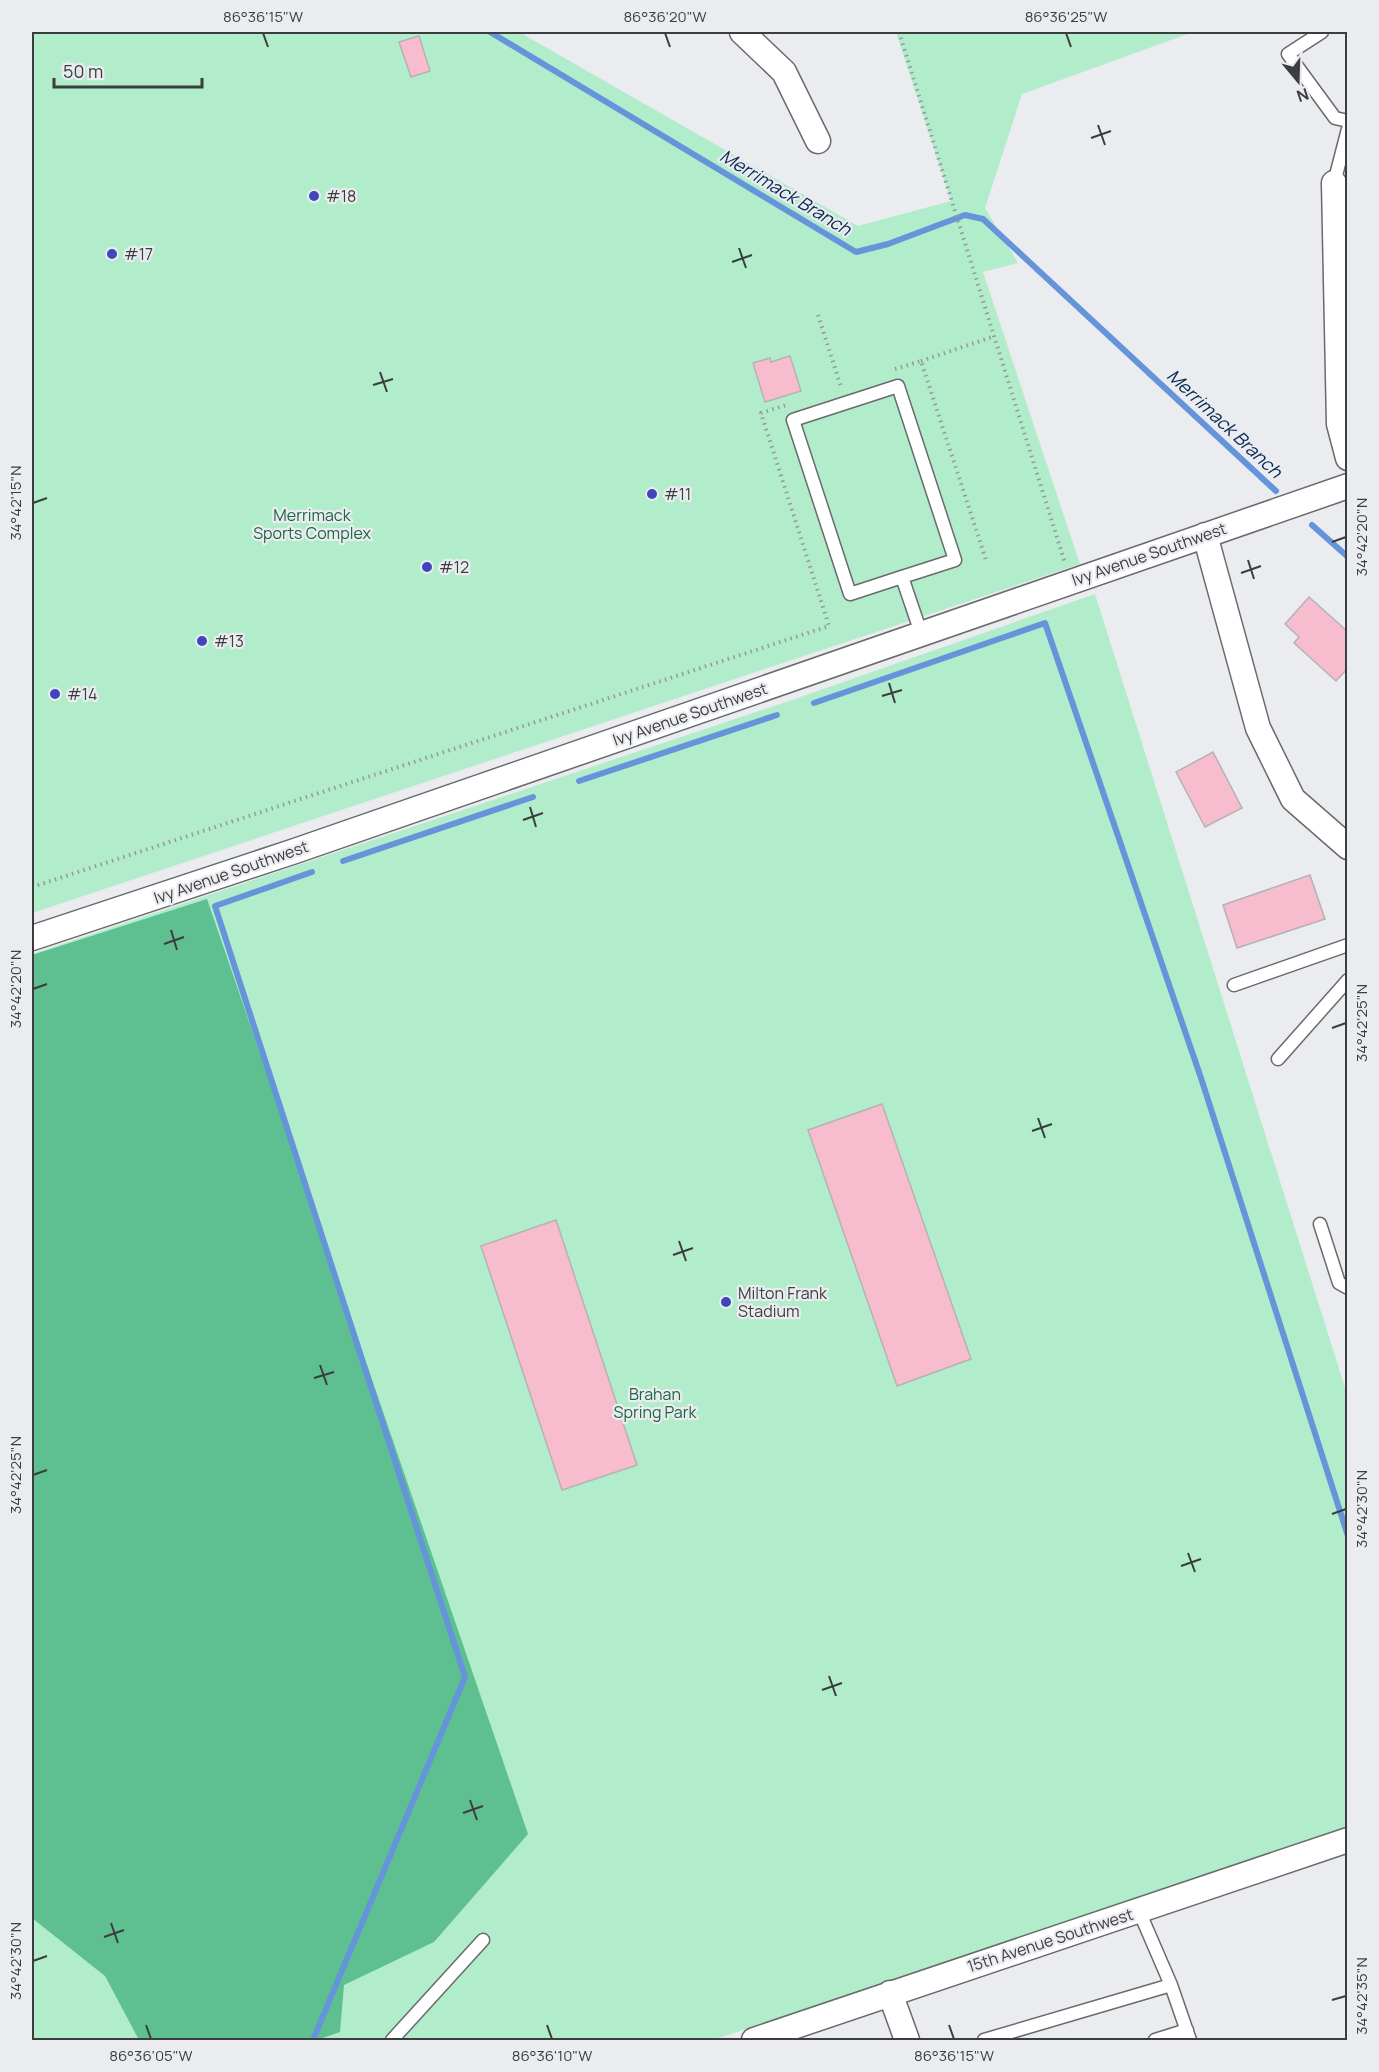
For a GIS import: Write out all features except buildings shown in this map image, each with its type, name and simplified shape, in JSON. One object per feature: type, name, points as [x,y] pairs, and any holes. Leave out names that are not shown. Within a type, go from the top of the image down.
[{"type":"street","points":[[742,32],[784,72],[818,141]]},
{"type":"street","points":[[1334,183],[1341,262],[1339,424],[1347,458]]},
{"type":"street","name":"Ivy Avenue Southwest","points":[[32,938],[295,851],[1347,486]]},
{"type":"street","points":[[1204,535],[1258,728],[1293,799],[1347,847]]},
{"type":"street","name":"15th Avenue Southwest","points":[[753,2040],[1347,1840]]},
{"type":"street","points":[[890,1994],[907,2040]]},
{"type":"lane","points":[[1322,32],[1288,54],[1335,118],[1347,121]]},
{"type":"lane","points":[[1334,183],[1347,129]]},
{"type":"lane","points":[[898,386],[955,560],[902,577],[850,594],[794,420],[898,386]]},
{"type":"lane","points":[[902,577],[921,633]]},
{"type":"lane","points":[[1234,985],[1347,945]]},
{"type":"lane","points":[[1278,1059],[1347,980]]},
{"type":"lane","points":[[1320,1224],[1339,1283],[1347,1288]]},
{"type":"lane","points":[[1139,1911],[1171,1985],[1188,2035],[1155,2040]]},
{"type":"lane","points":[[392,2040],[483,1940]]},
{"type":"lane","points":[[984,2040],[1171,1985]]},
{"type":"path","points":[[899,32],[1066,567]]},
{"type":"path","points":[[818,315],[841,387]]},
{"type":"path","points":[[886,372],[995,336]]},
{"type":"path","points":[[921,361],[987,563]]},
{"type":"path","points":[[830,391],[852,383]]},
{"type":"path","points":[[32,886],[829,626],[761,413],[795,402]]},
{"type":"green space","name":"Merrimack Sports Complex","points":[[32,32],[519,32],[858,226],[951,201],[896,32],[1193,32],[1022,94],[985,208],[1018,263],[983,272],[1080,564],[32,913]]},
{"type":"green space","name":"Brahan Spring Park","points":[[1095,594],[1347,1394],[1347,1828],[713,2040],[32,2040],[32,954],[789,701]]},
{"type":"green space","points":[[207,899],[528,1834],[434,1942],[344,1985],[340,2032],[317,2040],[139,2040],[105,1976],[32,1918],[32,955]]},
{"type":"waterway","name":"Merrimack Branch","points":[[490,32],[856,252],[888,244],[965,215],[983,219],[1276,491]]},
{"type":"waterway","name":"Merrimack Branch","points":[[1312,525],[1348,557]]},
{"type":"waterway","points":[[814,703],[1045,623],[1201,1078],[1348,1536]]},
{"type":"waterway","points":[[579,781],[777,715]]},
{"type":"waterway","points":[[343,861],[533,797]]},
{"type":"waterway","points":[[312,872],[215,906],[465,1677],[313,2040]]},
{"type":"place","name":"#18","points":[[314,196]]},
{"type":"place","name":"#17","points":[[112,254]]},
{"type":"place","name":"#11","points":[[652,494]]},
{"type":"place","name":"#12","points":[[427,567]]},
{"type":"place","name":"#13","points":[[202,641]]},
{"type":"place","name":"#14","points":[[55,694]]},
{"type":"place","name":"Milton Frank Stadium","points":[[726,1302]]}]
